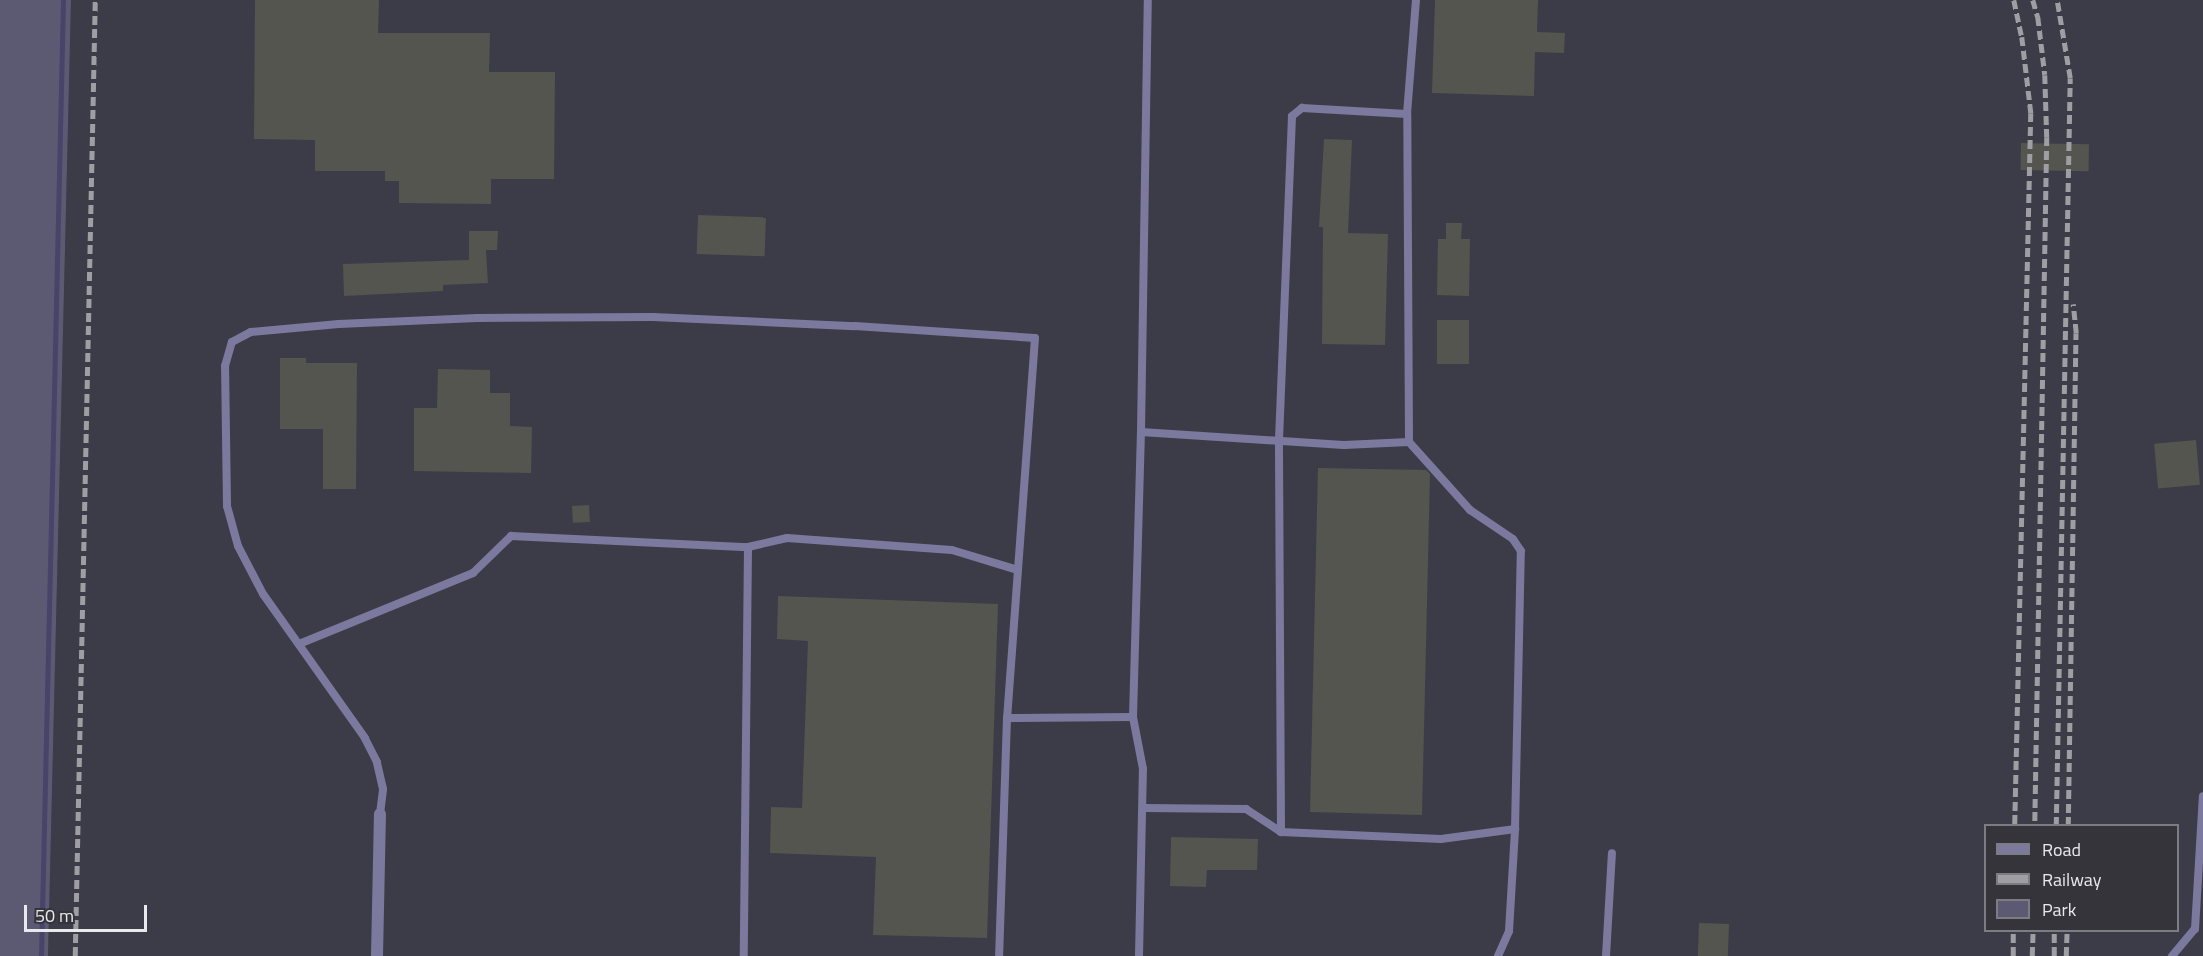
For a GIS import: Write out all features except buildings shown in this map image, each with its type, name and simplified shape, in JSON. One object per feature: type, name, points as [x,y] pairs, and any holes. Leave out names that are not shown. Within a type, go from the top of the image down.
[{"type":"street","points":[[377,956],[380,814]]},
{"type":"lane","points":[[1140,956],[1143,769],[1132,717],[1141,432],[1148,0]]},
{"type":"lane","points":[[1416,0],[1407,114],[1409,442],[1470,510],[1513,539],[1521,551],[1515,829],[1509,931],[1498,956]]},
{"type":"lane","points":[[1281,832],[1279,440],[1292,116],[1302,108],[1407,114]]},
{"type":"lane","points":[[380,814],[383,789],[377,762],[365,738],[263,594],[243,556],[227,506],[225,366],[232,342],[250,332],[339,324],[477,318],[653,317],[855,326],[1035,338],[1007,718],[999,956]]},
{"type":"lane","points":[[1141,432],[1344,445],[1409,442]]},
{"type":"lane","points":[[299,644],[473,573],[511,536],[748,547],[787,538],[952,550],[1018,570]]},
{"type":"lane","points":[[744,956],[748,547]]},
{"type":"lane","points":[[1007,718],[1132,717]]},
{"type":"lane","points":[[2172,956],[2195,929],[2203,796]]},
{"type":"lane","points":[[1144,808],[1246,809],[1281,832],[1441,839],[1515,829]]},
{"type":"lane","points":[[1606,956],[1612,853]]},
{"type":"shaded area","points":[[71,0],[2203,0],[2203,956],[48,956]]},
{"type":"green space","points":[[0,0],[71,0],[48,956],[0,956]]},
{"type":"waterway","points":[[41,956],[63,0]]},
{"type":"railway","points":[[75,956],[95,0]]},
{"type":"railway","points":[[2014,0],[2022,37],[2031,113],[2015,824]]},
{"type":"railway","points":[[2033,0],[2038,17],[2045,75],[2047,137],[2035,824]]},
{"type":"railway","points":[[2056,824],[2070,78],[2057,0]]},
{"type":"railway","points":[[2068,824],[2076,333],[2073,304]]},
{"type":"railway","points":[[2013,932],[2013,956]]},
{"type":"railway","points":[[2032,956],[2033,932]]},
{"type":"railway","points":[[2054,932],[2054,956]]},
{"type":"railway","points":[[2066,956],[2067,932]]}]
